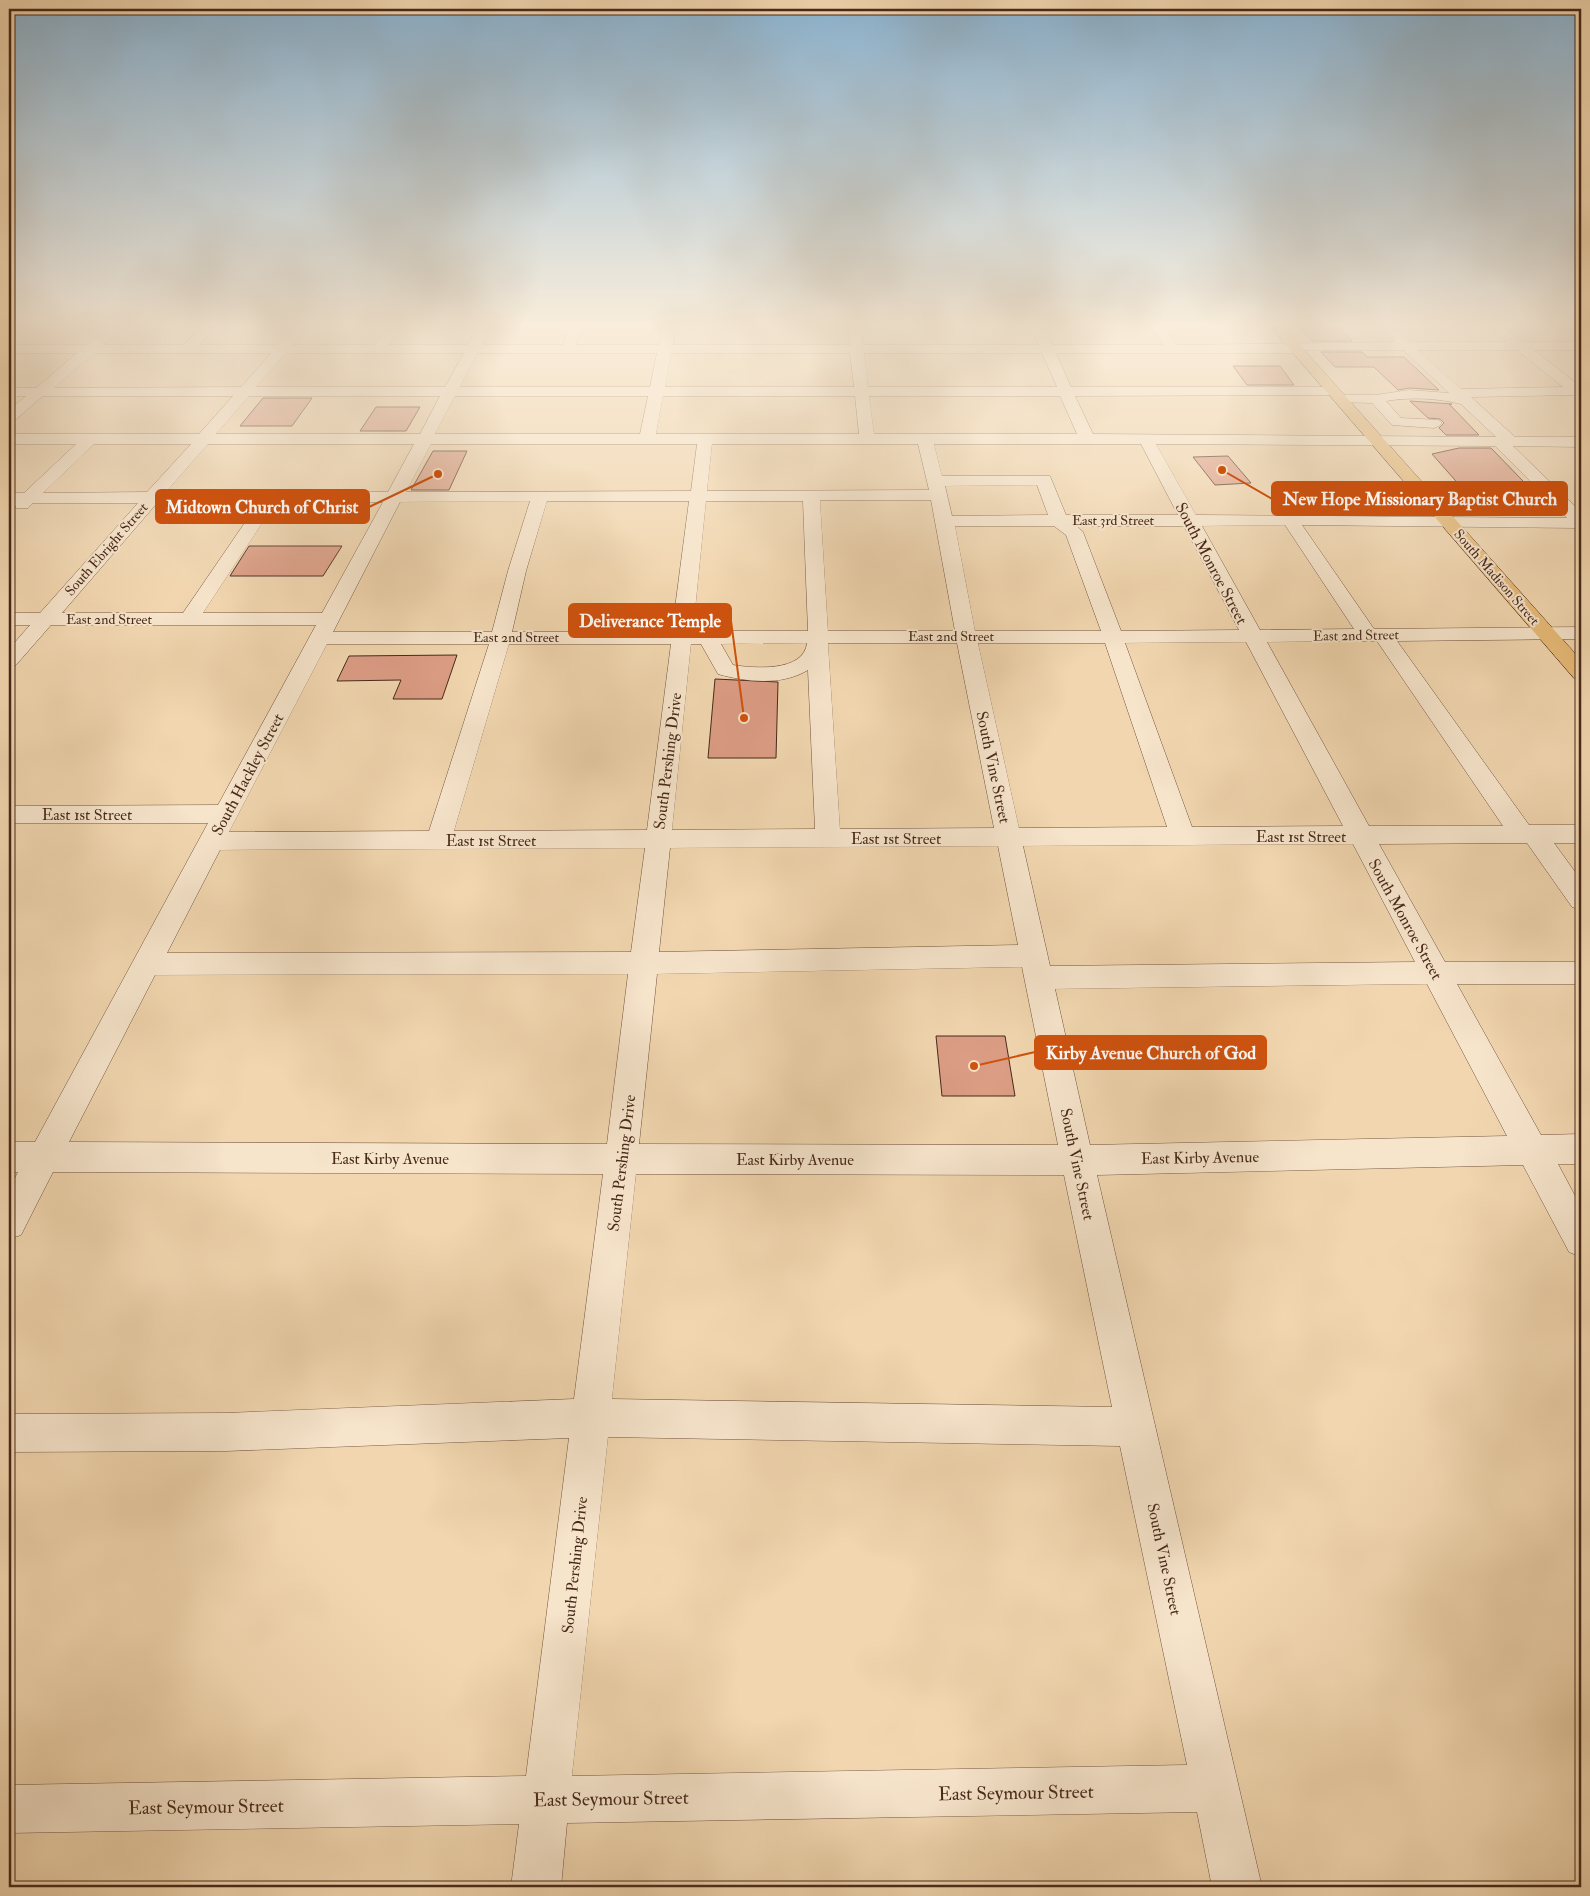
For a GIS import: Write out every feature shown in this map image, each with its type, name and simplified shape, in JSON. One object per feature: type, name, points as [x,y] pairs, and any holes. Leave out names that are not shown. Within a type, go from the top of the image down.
[{"type":"main road","name":"South Madison Street","points":[[1351,412],[1581,673]]},
{"type":"street","name":"South Ebright Street","points":[[9,661],[226,412]]},
{"type":"street","name":"South Hackley Street","points":[[9,1223],[439,412]]},
{"type":"street","points":[[646,439],[652,412]]},
{"type":"street","points":[[864,412],[867,439]]},
{"type":"street","points":[[1075,412],[1087,439]]},
{"type":"street","points":[[1388,412],[1397,422]]},
{"type":"street","points":[[1476,412],[1581,522]]},
{"type":"street","points":[[1358,420],[1452,425],[1471,442]]},
{"type":"street","points":[[9,439],[1146,439],[1581,442]]},
{"type":"street","points":[[9,517],[90,439]]},
{"type":"street","name":"South Pershing Drive","points":[[536,1887],[548,1799],[658,840],[696,637],[698,496],[705,439]]},
{"type":"street","name":"South Vine Street","points":[[925,439],[940,499],[966,636],[1077,1160],[1237,1887]]},
{"type":"street","name":"South Monroe Street","points":[[1146,439],[1251,636],[1581,1240]]},
{"type":"street","points":[[9,498],[811,496],[940,499],[1044,480],[1059,521],[1074,532],[1183,836]]},
{"type":"street","points":[[439,840],[501,637],[517,571],[540,496]]},
{"type":"street","points":[[811,496],[828,838]]},
{"type":"street","points":[[189,619],[271,497]]},
{"type":"street","name":"East 3rd Street","points":[[940,499],[1059,521],[1581,522]]},
{"type":"street","points":[[1290,520],[1375,634],[1581,900]]},
{"type":"street","name":"East 2nd Street","points":[[9,619],[189,619],[501,637],[696,637],[818,643],[966,636],[1113,637],[1581,633]]},
{"type":"street","points":[[696,637],[713,649],[725,670],[743,674],[782,672],[796,668],[818,643]]},
{"type":"street","name":"East 1st Street","points":[[9,814],[226,814]]},
{"type":"street","name":"East 1st Street","points":[[211,840],[658,840],[1581,834]]},
{"type":"street","points":[[145,964],[644,963],[1435,973],[1581,973]]},
{"type":"street","name":"East Kirby Avenue","points":[[9,1157],[1077,1160],[1581,1149]]},
{"type":"street","points":[[9,1433],[226,1432],[591,1418],[1136,1427]]},
{"type":"street","name":"East Seymour Street","points":[[9,1809],[1214,1788]]},
{"type":"building","points":[[251,412],[302,412],[292,426],[240,426]]},
{"type":"building","points":[[372,412],[417,412],[406,431],[360,431]]},
{"type":"building","points":[[1422,412],[1457,412],[1479,435],[1446,435],[1439,428],[1444,423],[1440,419],[1428,418]]},
{"type":"building","points":[[1459,448],[1491,448],[1555,514],[1519,514],[1496,489],[1462,488],[1432,454]]},
{"type":"building","points":[[433,451],[467,451],[449,490],[411,490]]},
{"type":"building","points":[[1228,456],[1251,483],[1215,485],[1193,457]]},
{"type":"building","points":[[249,546],[342,546],[323,576],[230,576]]},
{"type":"building","points":[[457,655],[442,699],[393,699],[401,680],[337,681],[349,656]]},
{"type":"building","points":[[715,679],[778,682],[776,758],[708,758]]},
{"type":"building","points":[[936,1036],[1005,1036],[1015,1096],[942,1096]]},
{"type":"place","name":"New Hope Missionary Baptist Church","points":[[1222,470]]},
{"type":"place","name":"Midtown Church of Christ","points":[[438,474]]},
{"type":"place","name":"Deliverance Temple","points":[[744,718]]},
{"type":"place","name":"Kirby Avenue Church of God","points":[[974,1066]]}]
